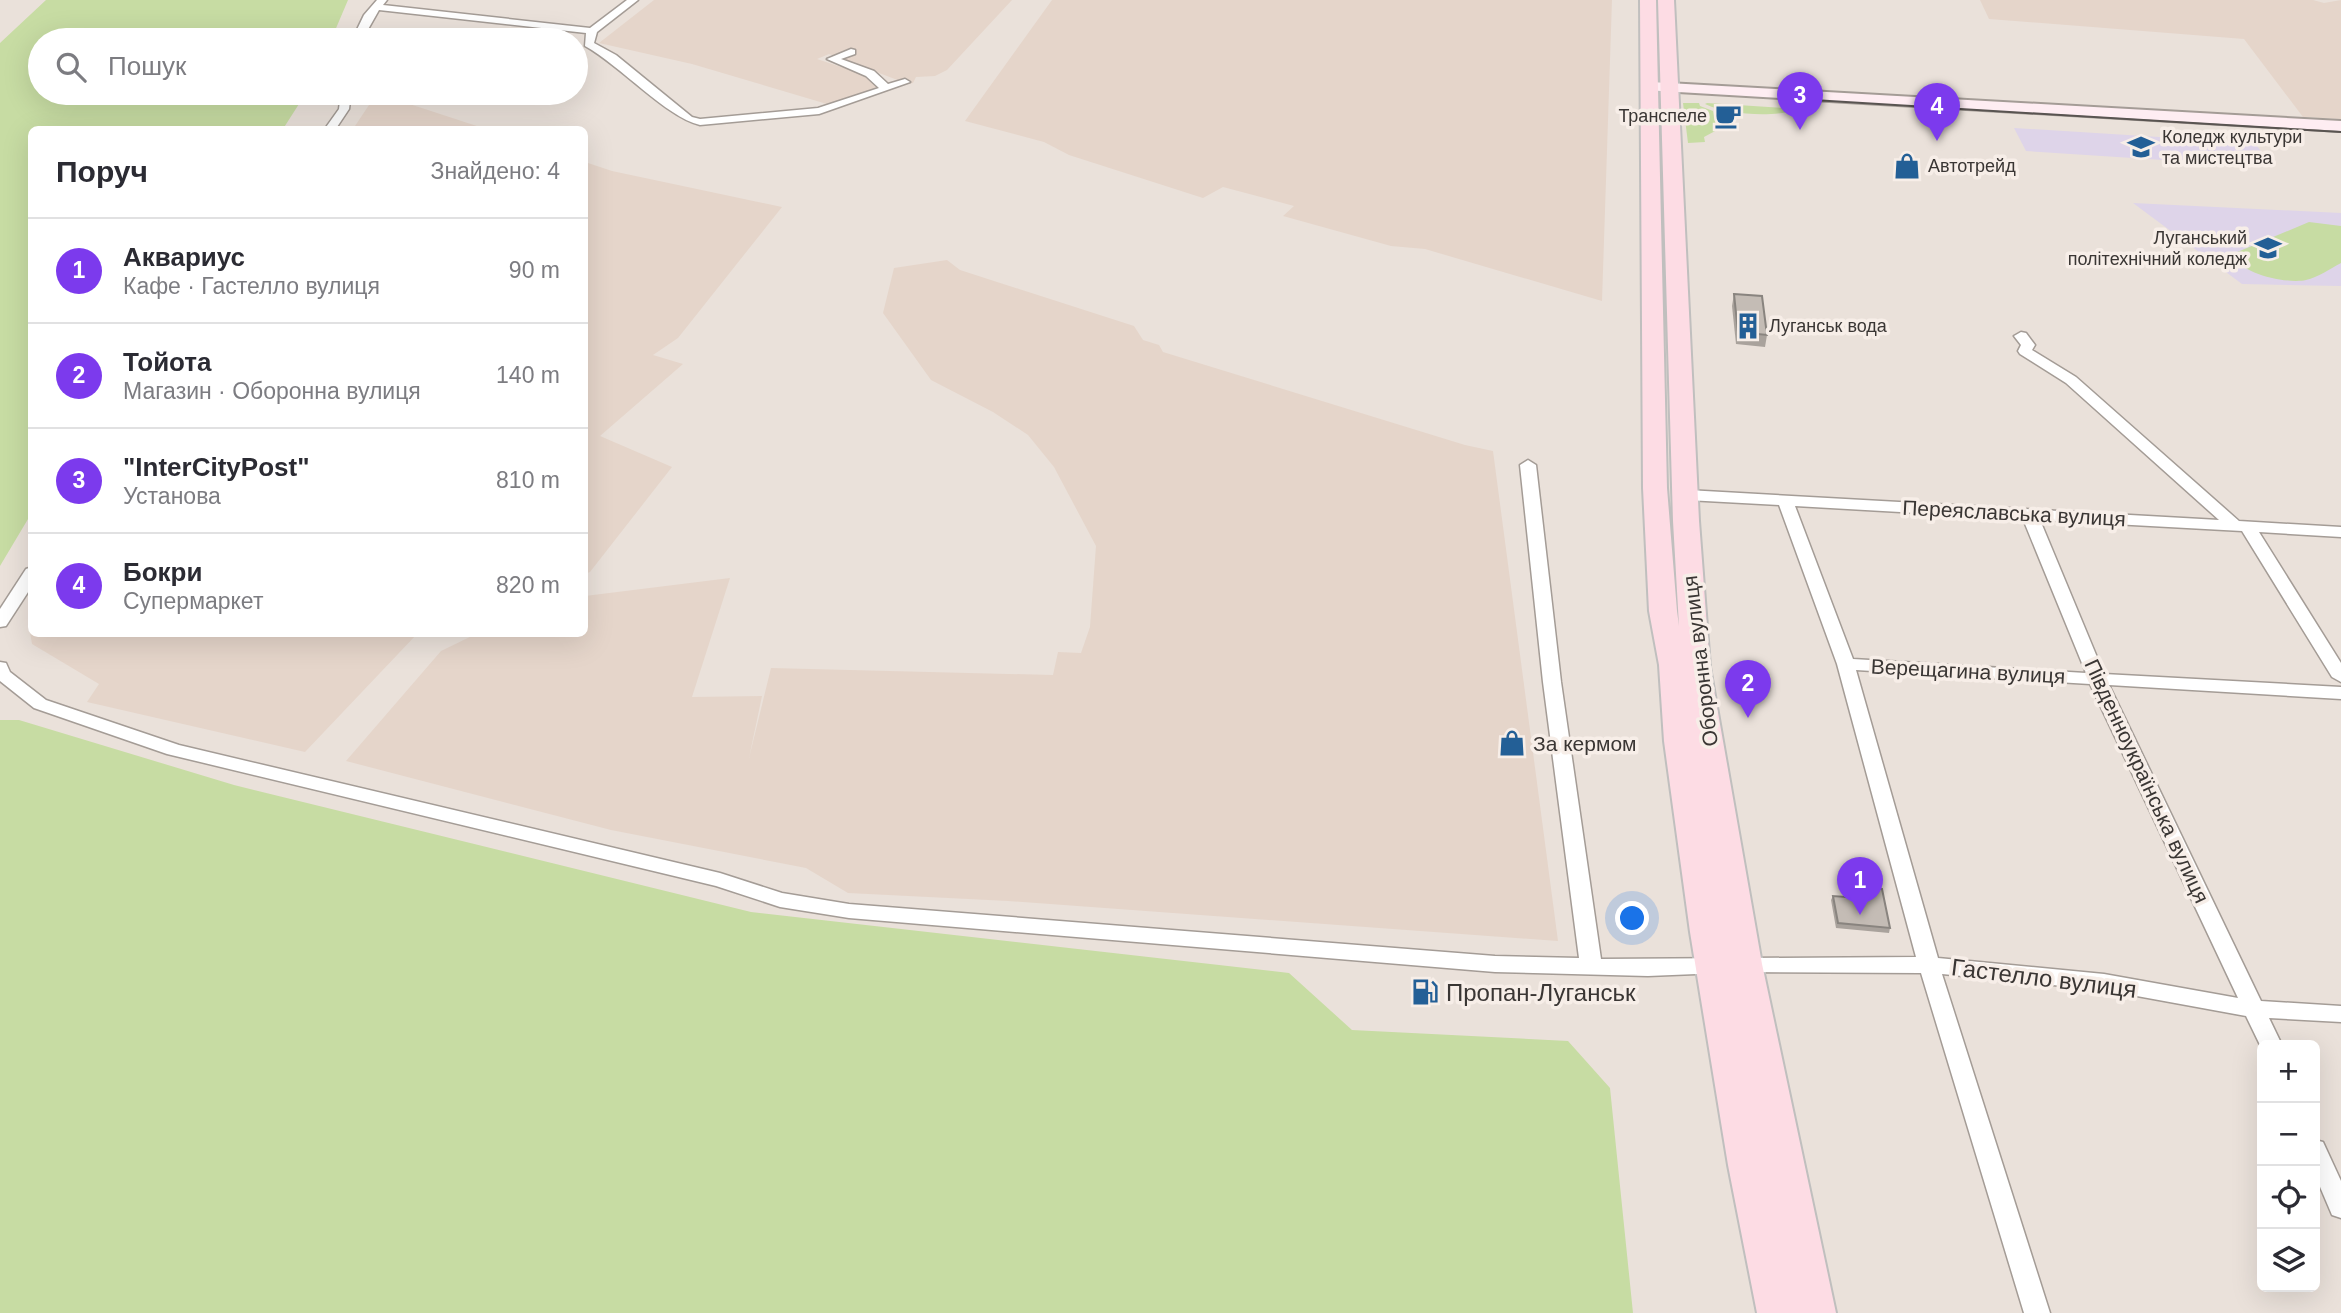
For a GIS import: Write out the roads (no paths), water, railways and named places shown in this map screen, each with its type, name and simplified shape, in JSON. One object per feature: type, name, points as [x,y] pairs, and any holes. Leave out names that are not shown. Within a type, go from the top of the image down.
[{"type":"main road","name":"Оборонна вулиця","points":[[1648,0],[1660,91],[1696,667],[1730,965],[1747,1165],[1777,1313]]},
{"type":"main road","name":"Оборонна вулиця","points":[[1666,0],[1660,91],[1657,540],[1663,611],[1673,665],[1679,741],[1730,965],[1816,1313]]},
{"type":"street","points":[[633,0],[592,31],[589,44],[612,57],[688,118],[700,122],[819,111],[905,82]]},
{"type":"street","points":[[363,28],[369,15],[380,3],[569,28]]},
{"type":"street","points":[[588,30],[592,31]]},
{"type":"street","points":[[851,52],[832,59],[874,75],[883,81],[886,89]]},
{"type":"street","points":[[1660,91],[2341,126]]},
{"type":"street","points":[[1810,99],[2341,135]]},
{"type":"street","points":[[332,126],[344,105]]},
{"type":"street","points":[[2021,336],[2028,345],[2025,351],[2071,380],[2241,526],[2341,677]]},
{"type":"street","points":[[1528,465],[1552,682],[1591,966]]},
{"type":"street","name":"Переяславська вулиця","points":[[1687,495],[2341,532]]},
{"type":"street","points":[[1785,500],[1846,664],[1929,965],[2037,1313]]},
{"type":"street","name":"Південноукраїнська вулиця","points":[[2029,513],[2097,679],[2269,1040]]},
{"type":"street","points":[[0,622],[28,578]]},
{"type":"street","name":"Верещагина вулиця","points":[[1846,664],[2341,693]]},
{"type":"street","name":"Гастелло вулиця","points":[[0,667],[2,674],[40,704],[174,750],[720,880],[779,901],[863,912],[1495,964],[1929,965],[2104,982],[2255,1009],[2341,1014]]},
{"type":"street","points":[[2320,1160],[2341,1208]]},
{"type":"tram line","points":[[1797,99],[2341,132]]},
{"type":"place","name":"Транспеле","points":[[1728,116]]},
{"type":"place","name":"\"InterCityPost\"","points":[[1800,130]]},
{"type":"place","name":"Бокри","points":[[1937,141]]},
{"type":"place","name":"Коледж культури та мистецтва","points":[[2141,147]]},
{"type":"place","name":"Автотрейд","points":[[1907,166]]},
{"type":"place","name":"Луганський політехнічний коледж","points":[[2268,248]]},
{"type":"place","name":"Луганськ вода","points":[[1748,326]]},
{"type":"place","name":"Тойота","points":[[1748,718]]},
{"type":"place","name":"За кермом","points":[[1512,743]]},
{"type":"place","name":"Аквариус","points":[[1860,915]]},
{"type":"place","name":"Пропан-Луганськ","points":[[1425,992]]}]
